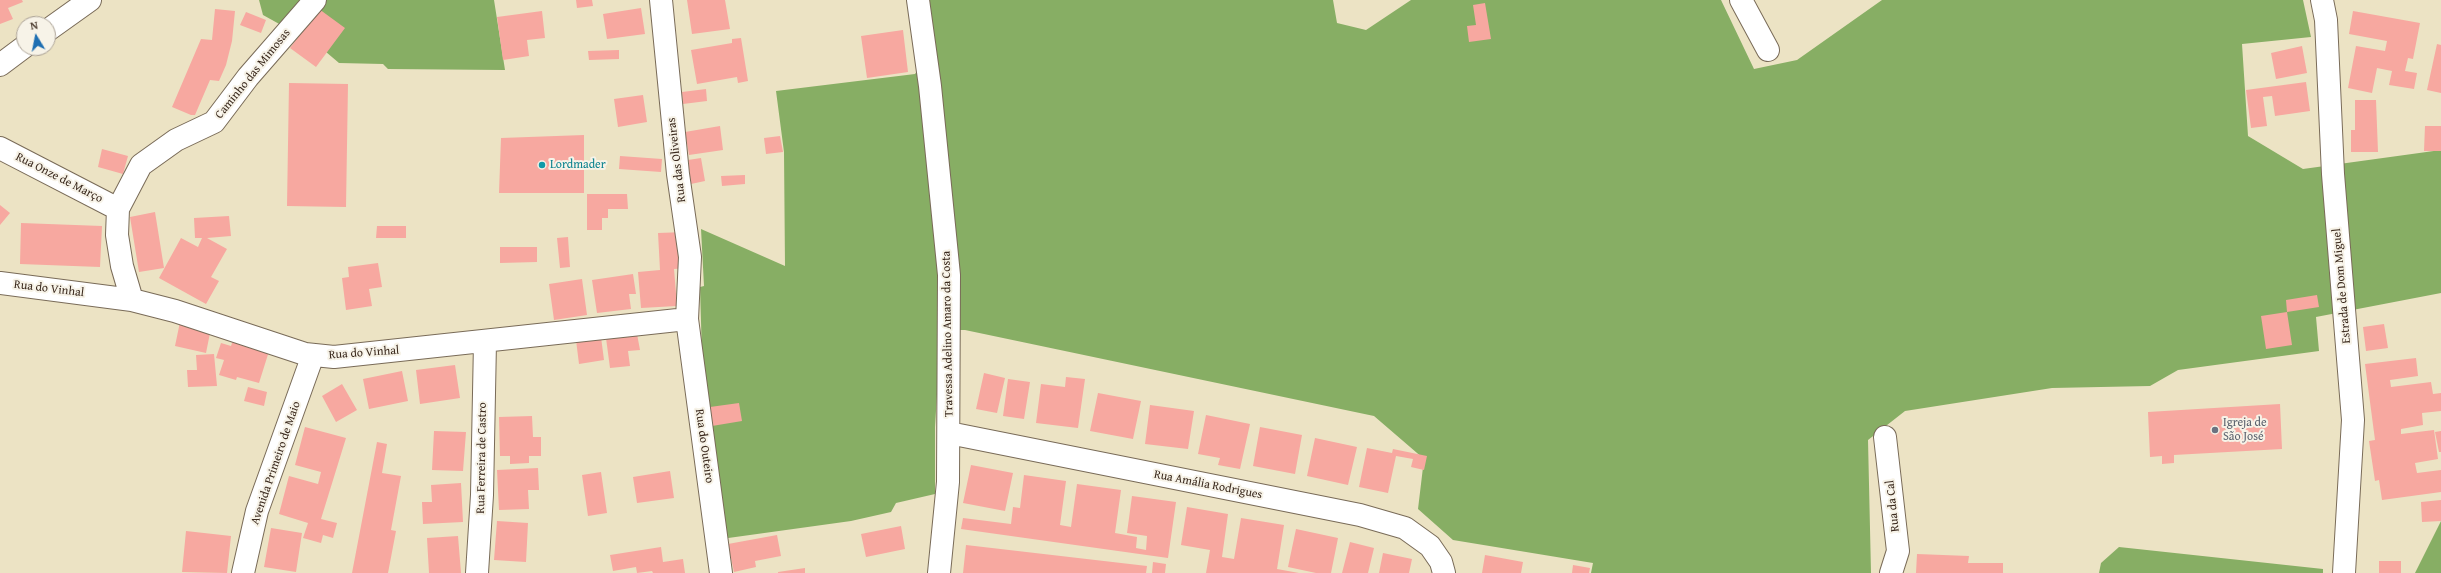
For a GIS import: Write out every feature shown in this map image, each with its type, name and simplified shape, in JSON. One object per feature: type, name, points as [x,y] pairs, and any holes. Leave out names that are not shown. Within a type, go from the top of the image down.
[{"type":"street","points":[[56,24],[90,0]]},
{"type":"street","name":"Caminho das Mimosas","points":[[132,300],[122,266],[117,235],[118,209],[141,166],[176,140],[214,122],[248,77],[315,0]]},
{"type":"street","name":"Rua das Oliveiras","points":[[661,0],[678,174],[690,257],[687,319]]},
{"type":"street","name":"Travessa Adelino Amaro da Costa","points":[[918,0],[930,86],[949,275],[948,482],[939,573]]},
{"type":"street","points":[[1741,0],[1768,50]]},
{"type":"street","points":[[2324,10],[2334,0]]},
{"type":"street","name":"Estrada de Dom Miguel","points":[[2324,10],[2333,174],[2353,420],[2344,573]]},
{"type":"street","points":[[0,65],[16,54]]},
{"type":"street","name":"Rua Onze de Março","points":[[0,148],[118,209]]},
{"type":"street","name":"Rua do Vinhal","points":[[0,283],[132,300],[313,355],[334,357],[485,342],[687,319]]},
{"type":"street","name":"Rua do Outeiro","points":[[687,319],[721,573]]},
{"type":"street","name":"Rua Ferreira de Castro","points":[[477,573],[482,495],[485,342]]},
{"type":"street","name":"Avenida Primeiro de Maio","points":[[243,573],[257,511],[313,355]]},
{"type":"street","name":"Rua Amália Rodrigues","points":[[949,433],[1360,515],[1405,528],[1430,546],[1441,562],[1444,573]]},
{"type":"street","name":"Rua da Cal","points":[[1885,437],[1898,551],[1890,573]]},
{"type":"green space","points":[[259,0],[494,0],[505,70],[388,69],[383,64],[339,63],[319,46],[263,15]]},
{"type":"green space","points":[[929,0],[1333,0],[1337,23],[1366,30],[1411,0],[1721,0],[1754,69],[1797,60],[1882,0],[2303,0],[2311,37],[2242,44],[2248,136],[2303,169],[2441,150],[2441,293],[2316,317],[2319,351],[2178,370],[2150,386],[2052,388],[1905,411],[1868,440],[1871,573],[1591,573],[1593,563],[1453,540],[1418,509],[1424,459],[1374,416],[965,330],[941,330],[935,427],[935,494],[896,503],[891,512],[851,521],[721,539],[702,356],[700,287],[704,286],[701,229],[785,266],[784,152],[776,91],[915,74],[933,48]]},
{"type":"green space","points":[[2441,521],[2441,573],[2415,573]]},
{"type":"green space","points":[[2119,547],[2323,569],[2323,573],[2099,573],[2101,563]]},
{"type":"building","points":[[0,0],[22,0],[23,2],[8,8],[13,19],[0,24]]},
{"type":"building","points":[[576,0],[592,0],[593,6],[577,8]]},
{"type":"building","points":[[687,0],[725,0],[730,29],[692,34]]},
{"type":"building","points":[[1485,3],[1491,39],[1469,42],[1467,26],[1476,25],[1473,5]]},
{"type":"building","points":[[641,8],[645,34],[607,39],[603,14]]},
{"type":"building","points":[[215,9],[235,11],[232,41],[226,65],[219,81],[210,80],[195,115],[191,115],[172,107],[201,39],[212,40]]},
{"type":"building","points":[[319,9],[345,28],[316,67],[290,48]]},
{"type":"building","points":[[542,11],[545,38],[527,40],[529,56],[503,60],[497,17]]},
{"type":"building","points":[[2353,11],[2420,23],[2413,59],[2408,58],[2405,71],[2417,73],[2414,89],[2389,85],[2392,71],[2377,68],[2372,93],[2348,88],[2356,46],[2385,51],[2387,41],[2349,34]]},
{"type":"building","points":[[246,12],[266,20],[261,33],[240,25]]},
{"type":"building","points":[[903,30],[908,72],[867,78],[861,36]]},
{"type":"building","points":[[741,38],[748,81],[738,83],[737,77],[697,84],[691,50],[732,43],[732,39]]},
{"type":"building","points":[[2437,44],[2441,45],[2441,93],[2427,90]]},
{"type":"building","points":[[2302,46],[2307,73],[2276,79],[2271,53]]},
{"type":"building","points":[[619,50],[619,59],[589,60],[588,51]]},
{"type":"building","points":[[2306,82],[2310,111],[2275,116],[2272,96],[2263,97],[2267,126],[2251,128],[2246,90]]},
{"type":"building","points":[[289,83],[348,84],[346,207],[287,206]]},
{"type":"building","points":[[706,89],[707,101],[683,104],[682,92]]},
{"type":"building","points":[[643,95],[647,122],[618,127],[614,99]]},
{"type":"building","points":[[2355,100],[2376,100],[2378,152],[2351,152],[2351,130],[2355,130]]},
{"type":"building","points":[[720,126],[723,150],[689,155],[685,132]]},
{"type":"building","points":[[2425,126],[2441,126],[2441,151],[2424,151]]},
{"type":"building","name":"Lordmader","points":[[584,135],[584,193],[499,193],[501,138]]},
{"type":"building","points":[[780,136],[783,152],[766,154],[764,138]]},
{"type":"building","points":[[102,149],[128,156],[123,174],[98,167]]},
{"type":"building","points":[[620,156],[662,159],[661,172],[619,169]]},
{"type":"building","points":[[701,158],[705,181],[691,184],[688,160]]},
{"type":"building","points":[[745,175],[745,184],[722,186],[721,176]]},
{"type":"building","points":[[587,194],[627,194],[628,209],[608,209],[608,218],[602,218],[602,230],[587,230]]},
{"type":"building","points":[[0,205],[10,213],[0,225]]},
{"type":"building","points":[[155,212],[164,268],[139,272],[130,217]]},
{"type":"building","points":[[229,216],[231,236],[207,238],[227,249],[211,277],[219,281],[206,304],[159,278],[181,238],[198,247],[202,238],[195,238],[194,218]]},
{"type":"building","points":[[21,223],[102,226],[100,267],[20,264]]},
{"type":"building","points":[[377,226],[406,226],[406,238],[376,238]]},
{"type":"building","points":[[685,232],[687,268],[674,269],[677,306],[641,308],[638,272],[660,270],[658,233]]},
{"type":"building","points":[[568,237],[570,267],[560,268],[557,238]]},
{"type":"building","points":[[500,247],[537,247],[537,262],[500,263]]},
{"type":"building","points":[[378,263],[382,287],[369,289],[372,306],[346,310],[342,278],[349,277],[348,267]]},
{"type":"building","points":[[633,274],[636,294],[629,294],[631,309],[597,313],[592,280]]},
{"type":"building","points":[[582,279],[587,315],[554,320],[549,284]]},
{"type":"building","points":[[2317,295],[2319,307],[2287,312],[2286,300]]},
{"type":"building","points":[[2287,312],[2292,345],[2266,349],[2261,316]]},
{"type":"building","points":[[180,322],[211,328],[206,353],[175,346]]},
{"type":"building","points":[[2384,324],[2388,348],[2366,351],[2363,327]]},
{"type":"building","points":[[637,334],[640,350],[628,351],[630,366],[610,368],[606,338]]},
{"type":"building","points":[[234,337],[270,348],[259,383],[237,377],[236,380],[219,375],[224,360],[216,358],[221,343],[231,346]]},
{"type":"building","points":[[601,337],[604,360],[579,364],[576,340]]},
{"type":"building","points":[[214,354],[217,386],[188,387],[187,370],[197,370],[196,355]]},
{"type":"building","points":[[2416,358],[2418,376],[2390,380],[2391,387],[2431,382],[2433,394],[2441,393],[2441,411],[2422,413],[2423,425],[2401,429],[2401,434],[2434,430],[2438,459],[2415,463],[2417,473],[2441,470],[2441,492],[2382,500],[2379,480],[2375,481],[2369,441],[2375,440],[2365,364]]},
{"type":"building","points":[[455,365],[460,398],[420,404],[416,370]]},
{"type":"building","points":[[402,371],[408,401],[369,409],[363,379]]},
{"type":"building","points":[[984,373],[1005,378],[997,413],[976,409]]},
{"type":"building","points":[[1066,377],[1085,379],[1078,428],[1036,423],[1041,384],[1065,387]]},
{"type":"building","points":[[1008,379],[1030,382],[1024,419],[1003,416]]},
{"type":"building","points":[[342,384],[357,410],[336,422],[322,396]]},
{"type":"building","points":[[248,387],[267,392],[264,406],[244,401]]},
{"type":"building","points":[[1098,393],[1141,401],[1133,439],[1090,431]]},
{"type":"building","points":[[739,403],[742,421],[712,426],[710,407]]},
{"type":"building","name":"Igreja de São José","points":[[2280,404],[2282,449],[2174,455],[2174,463],[2162,464],[2162,456],[2150,457],[2148,412]]},
{"type":"building","points":[[1150,405],[1194,411],[1188,449],[1145,444]]},
{"type":"building","points":[[1206,415],[1250,424],[1240,469],[1218,465],[1220,458],[1198,454]]},
{"type":"building","points":[[532,416],[533,437],[541,437],[541,456],[529,456],[529,463],[510,464],[510,456],[500,456],[499,417]]},
{"type":"building","points":[[305,427],[346,438],[321,519],[337,523],[333,538],[323,535],[321,543],[303,538],[308,523],[279,514],[289,476],[318,484],[321,472],[295,465]]},
{"type":"building","points":[[1260,427],[1302,435],[1295,474],[1253,466]]},
{"type":"building","points":[[434,431],[466,432],[463,471],[432,470]]},
{"type":"building","points":[[2441,431],[2441,452],[2439,452],[2435,432]]},
{"type":"building","points":[[1315,438],[1357,447],[1348,485],[1307,476]]},
{"type":"building","points":[[377,442],[387,444],[382,473],[401,476],[391,530],[396,531],[388,573],[352,573]]},
{"type":"building","points":[[1367,448],[1392,453],[1393,449],[1427,456],[1424,470],[1411,467],[1413,459],[1396,456],[1388,493],[1359,487]]},
{"type":"building","points":[[971,465],[1013,473],[1005,511],[963,503]]},
{"type":"building","points":[[538,468],[539,490],[528,490],[529,509],[499,510],[497,470]]},
{"type":"building","points":[[670,471],[674,498],[637,503],[633,477]]},
{"type":"building","points":[[601,472],[607,513],[588,516],[582,475]]},
{"type":"building","points":[[1024,475],[1066,481],[1060,525],[1071,527],[1077,484],[1121,490],[1115,533],[1137,537],[1136,548],[1146,550],[1147,536],[1127,533],[1132,496],[1176,502],[1168,558],[961,529],[963,518],[1011,524],[1013,507],[1020,508]]},
{"type":"building","points":[[461,483],[463,522],[423,524],[422,502],[432,502],[431,485]]},
{"type":"building","points":[[2441,500],[2441,521],[2422,522],[2421,502]]},
{"type":"building","points":[[1187,507],[1228,514],[1222,557],[1234,559],[1241,518],[1284,525],[1277,569],[1299,573],[1206,573],[1210,550],[1181,545]]},
{"type":"building","points":[[497,521],[528,523],[526,562],[494,560]]},
{"type":"building","points":[[901,526],[905,549],[866,557],[861,534]]},
{"type":"building","points":[[271,528],[302,533],[296,572],[264,567]]},
{"type":"building","points":[[1296,529],[1338,538],[1331,573],[1316,573],[1288,567]]},
{"type":"building","points":[[186,531],[231,536],[227,573],[182,572]]},
{"type":"building","points":[[777,535],[781,556],[755,561],[756,567],[734,572],[728,544]]},
{"type":"building","points":[[458,536],[461,573],[429,573],[427,538]]},
{"type":"building","points":[[1350,542],[1374,548],[1368,573],[1342,573]]},
{"type":"building","points":[[966,545],[1147,566],[1146,573],[963,573]]},
{"type":"building","points":[[661,547],[663,562],[683,559],[685,573],[653,573],[652,571],[637,573],[636,567],[613,571],[610,555]]},
{"type":"building","points":[[1383,553],[1412,559],[1409,573],[1379,573]]},
{"type":"building","points":[[1917,554],[1969,556],[1968,563],[2003,563],[2003,573],[1916,573]]},
{"type":"building","points":[[1485,555],[1523,562],[1521,573],[1482,573]]},
{"type":"building","points":[[2379,561],[2401,561],[2401,573],[2379,573]]},
{"type":"building","points":[[1153,562],[1166,564],[1165,573],[1152,573]]},
{"type":"building","points":[[1573,565],[1590,568],[1589,573],[1572,573]]},
{"type":"building","points":[[805,568],[805,573],[778,573],[778,572]]},
{"type":"place","name":"Lordmader","points":[[542,165]]},
{"type":"place","name":"Igreja de São José","points":[[2215,430]]}]
